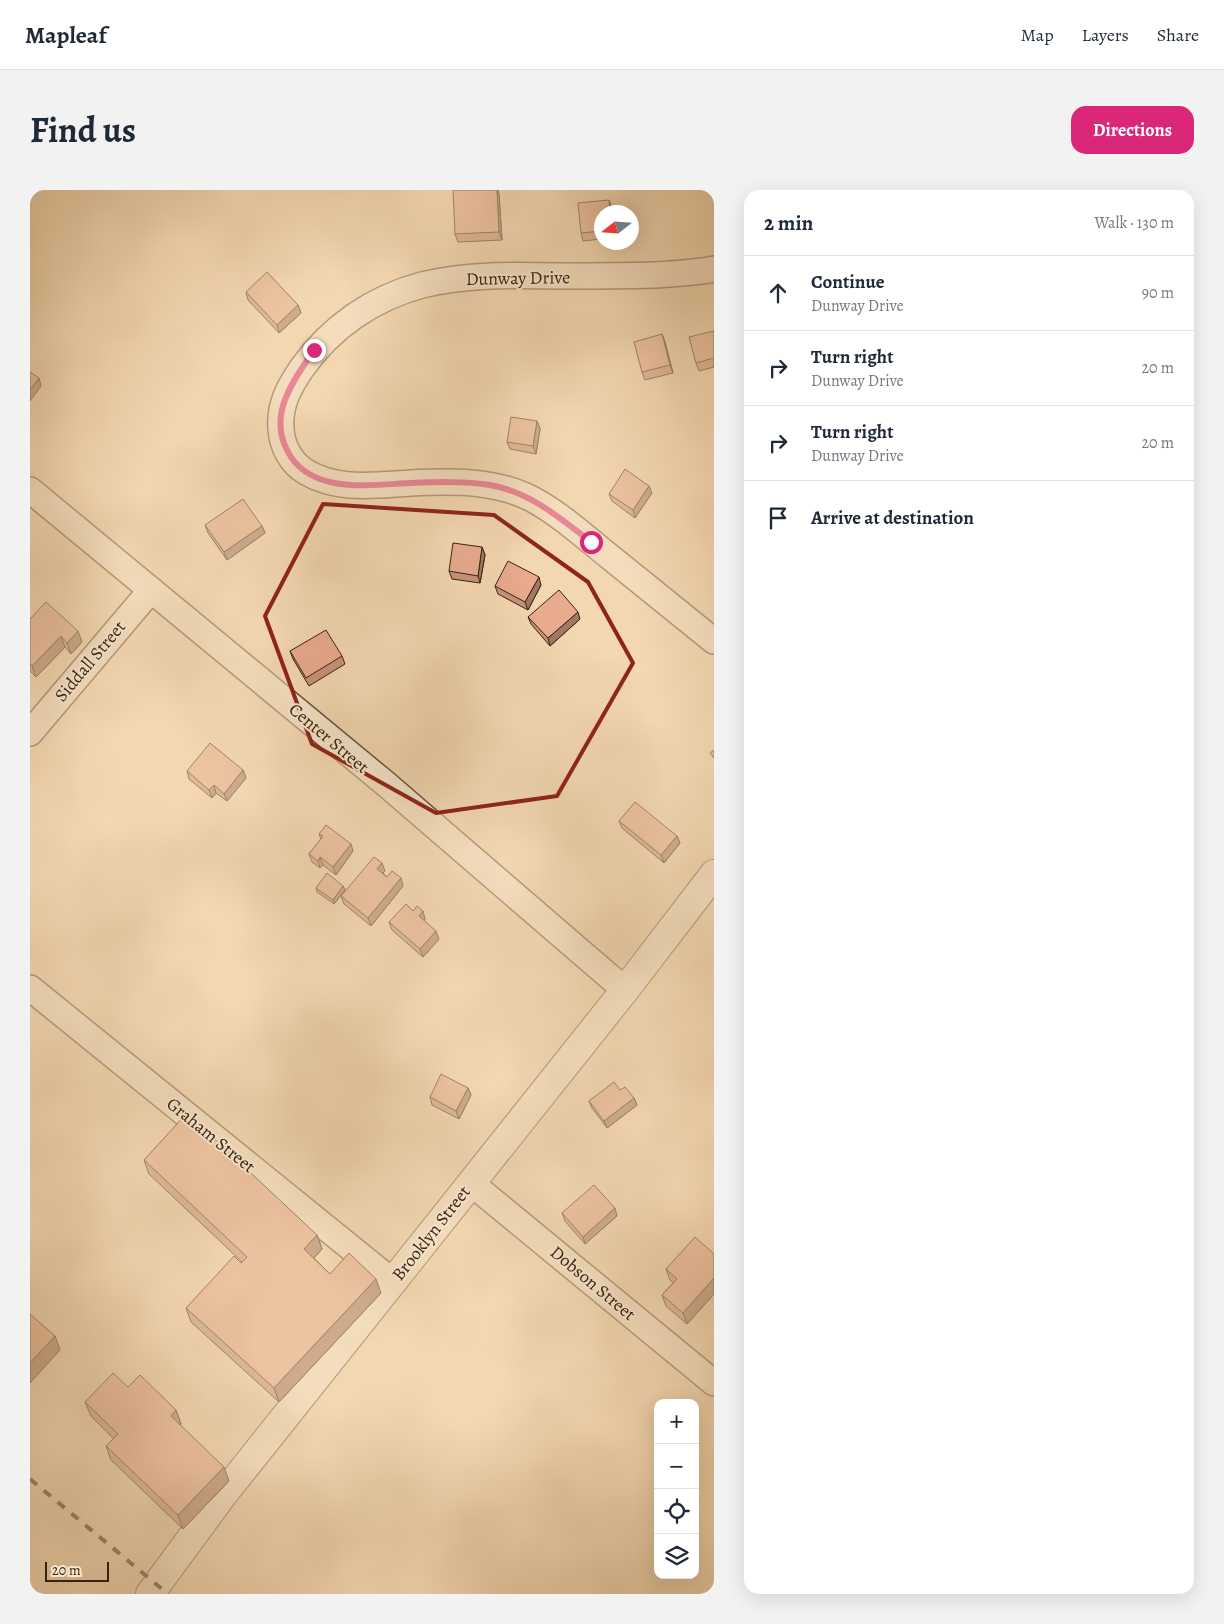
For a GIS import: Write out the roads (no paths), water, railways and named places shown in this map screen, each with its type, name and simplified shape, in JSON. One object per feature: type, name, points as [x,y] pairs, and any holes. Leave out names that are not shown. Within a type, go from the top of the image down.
[{"type":"street","name":"Dunway Drive","points":[[714,269],[686,274],[609,277],[497,275],[429,284],[392,295],[357,314],[327,337],[314,350],[291,384],[282,409],[280,421],[284,446],[297,466],[308,473],[337,484],[375,486],[461,482],[491,486],[517,493],[532,500],[555,514],[591,542],[714,642]]},
{"type":"street","name":"Center Street","points":[[30,490],[386,784],[625,990]]},
{"type":"street","name":"Siddall Street","points":[[30,733],[151,590]]},
{"type":"street","name":"Brooklyn Street","points":[[150,1594],[222,1496],[625,990],[714,874]]},
{"type":"street","name":"Graham Street","points":[[30,988],[392,1282]]},
{"type":"street","name":"Dobson Street","points":[[471,1183],[714,1383]]},
{"type":"railway","points":[[30,1479],[168,1594]]}]
